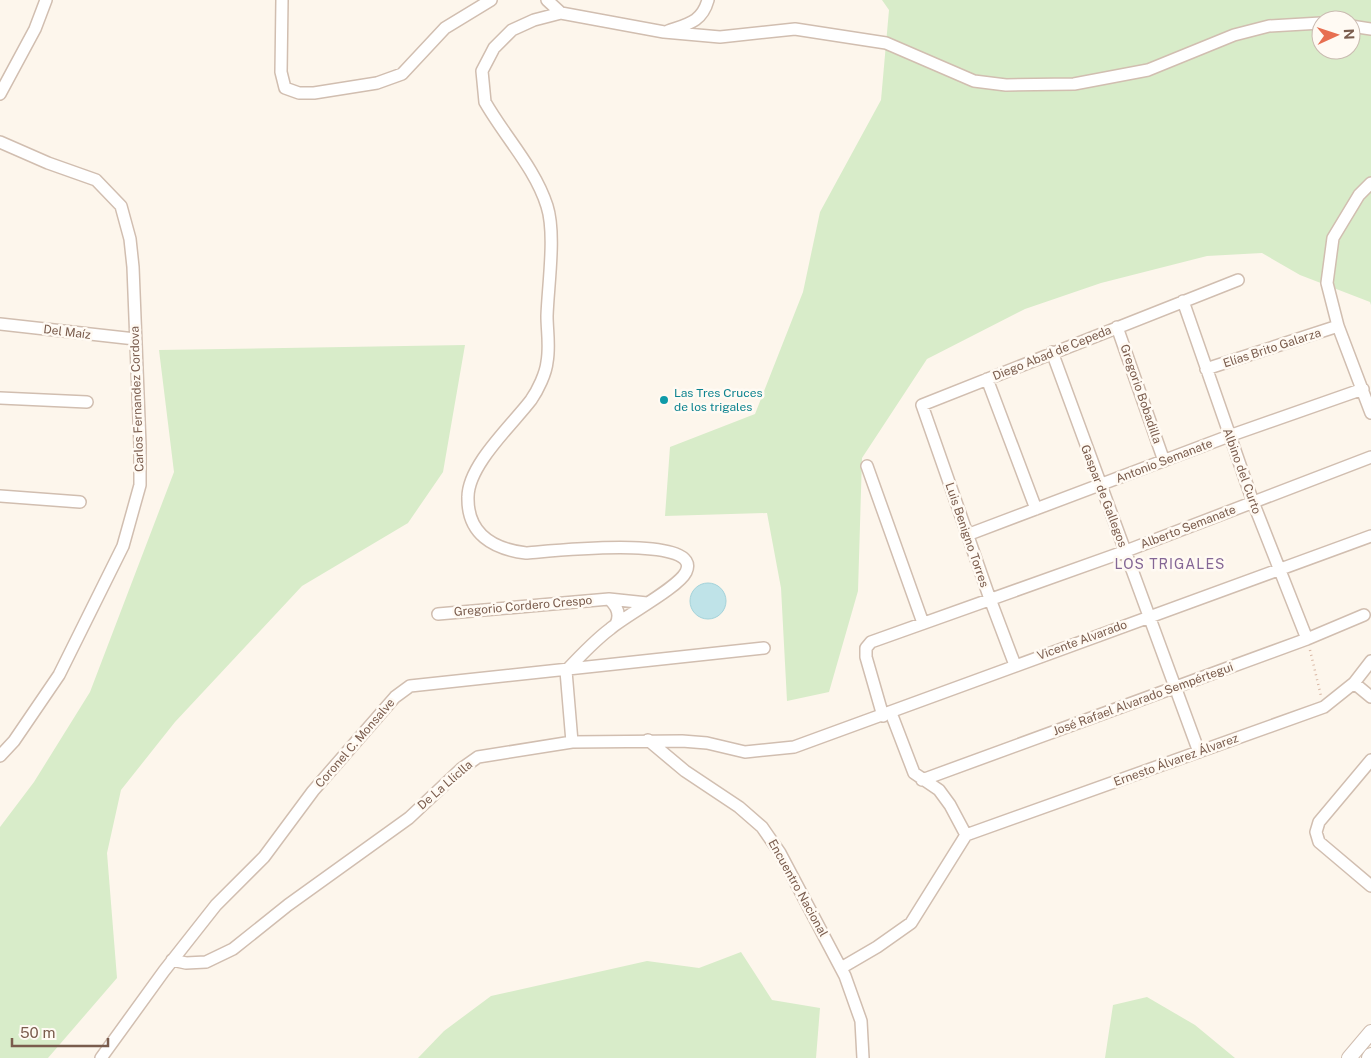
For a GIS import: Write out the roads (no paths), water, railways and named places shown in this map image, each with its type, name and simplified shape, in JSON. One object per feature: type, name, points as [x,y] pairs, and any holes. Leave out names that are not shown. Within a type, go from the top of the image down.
[{"type":"street","points":[[0,94],[35,30],[46,0]]},
{"type":"street","points":[[282,0],[281,72],[285,88],[299,93],[377,83],[402,74],[445,28],[491,0]]},
{"type":"street","points":[[548,0],[560,13]]},
{"type":"street","points":[[664,32],[694,22],[705,12],[708,0]]},
{"type":"street","points":[[572,742],[566,671],[616,624],[686,574],[688,568],[686,560],[679,555],[668,550],[645,547],[526,553],[508,551],[493,545],[482,536],[471,521],[468,496],[478,466],[532,398],[547,364],[549,341],[547,319],[551,232],[548,208],[537,182],[485,102],[482,71],[494,48],[512,30],[534,20],[560,13],[664,32],[720,37],[795,29],[886,43],[974,81],[1006,85],[1047,85],[1074,84],[1148,70],[1215,42],[1268,26],[1311,24]]},
{"type":"street","name":"Carlos Fernandez Cordova","points":[[0,142],[48,163],[96,180],[121,206],[130,239],[133,267],[140,445],[140,485],[123,546],[59,675],[14,741],[0,756]]},
{"type":"street","points":[[1371,183],[1359,196],[1334,238],[1327,283],[1338,326],[1371,413]]},
{"type":"street","name":"Diego Abad de Cepeda","points":[[922,404],[1238,280]]},
{"type":"street","name":"Albino del Curto","points":[[1183,301],[1253,502],[1307,639]]},
{"type":"street","name":"Del Maíz","points":[[0,324],[135,339]]},
{"type":"street","name":"Elías Brito Galarza","points":[[1206,369],[1338,326]]},
{"type":"street","name":"Gregorio Bobadilla","points":[[1117,327],[1164,461]]},
{"type":"street","name":"Gaspar de Gallegos","points":[[1052,352],[1099,485],[1126,551],[1174,688],[1199,752]]},
{"type":"street","points":[[987,379],[1036,509]]},
{"type":"street","name":"Antonio Semanate","points":[[967,535],[1229,436],[1363,389]]},
{"type":"street","points":[[0,398],[87,402]]},
{"type":"street","name":"Luis Benigno Torres","points":[[922,404],[967,535],[1015,665]]},
{"type":"street","name":"Alberto Semanate","points":[[887,714],[866,657],[866,648],[871,642],[1126,551],[1371,457]]},
{"type":"street","points":[[867,466],[923,623]]},
{"type":"street","points":[[0,496],[80,502]]},
{"type":"street","name":"Vicente Alvarado","points":[[794,747],[1371,536]]},
{"type":"street","name":"Gregorio Cordero Crespo","points":[[609,598],[617,608],[616,624]]},
{"type":"street","name":"Gregorio Cordero Crespo","points":[[438,614],[609,598],[647,603]]},
{"type":"street","name":"José Rafael Alvarado Sempértegui","points":[[922,780],[1307,639],[1364,616]]},
{"type":"street","name":"Coronel C. Monsalve","points":[[101,1058],[172,960],[216,905],[264,857],[313,791],[395,697],[410,686],[566,671],[764,648]]},
{"type":"street","name":"Ernesto Álvarez Álvarez","points":[[966,836],[1324,706],[1354,683],[1371,661]]},
{"type":"street","points":[[1354,683],[1371,697]]},
{"type":"street","points":[[841,968],[878,947],[911,923],[966,836],[950,805],[939,790],[914,773],[887,714]]},
{"type":"street","name":"De La Lliclla","points":[[172,960],[186,963],[206,962],[233,949],[288,905],[409,818],[461,769],[478,757],[572,742],[648,740],[707,743],[745,752],[794,747]]},
{"type":"street","name":"Encuentro Nacional","points":[[648,740],[685,771],[739,807],[762,827],[780,853],[841,968],[861,1021],[863,1058]]},
{"type":"street","points":[[1369,881],[1318,842],[1316,832],[1319,822],[1371,760]]},
{"type":"street","points":[[1349,1058],[1371,1032]]},
{"type":"street","points":[[1368,1058],[1371,1055]]},
{"type":"water","points":[[708,583],[720,589],[726,601],[720,613],[708,619],[696,613],[690,601],[696,589]]},
{"type":"place","name":"Las Tres Cruces de los trigales","points":[[664,400]]},
{"type":"district","name":"LOS TRIGALES","points":[[1170,564]]}]
